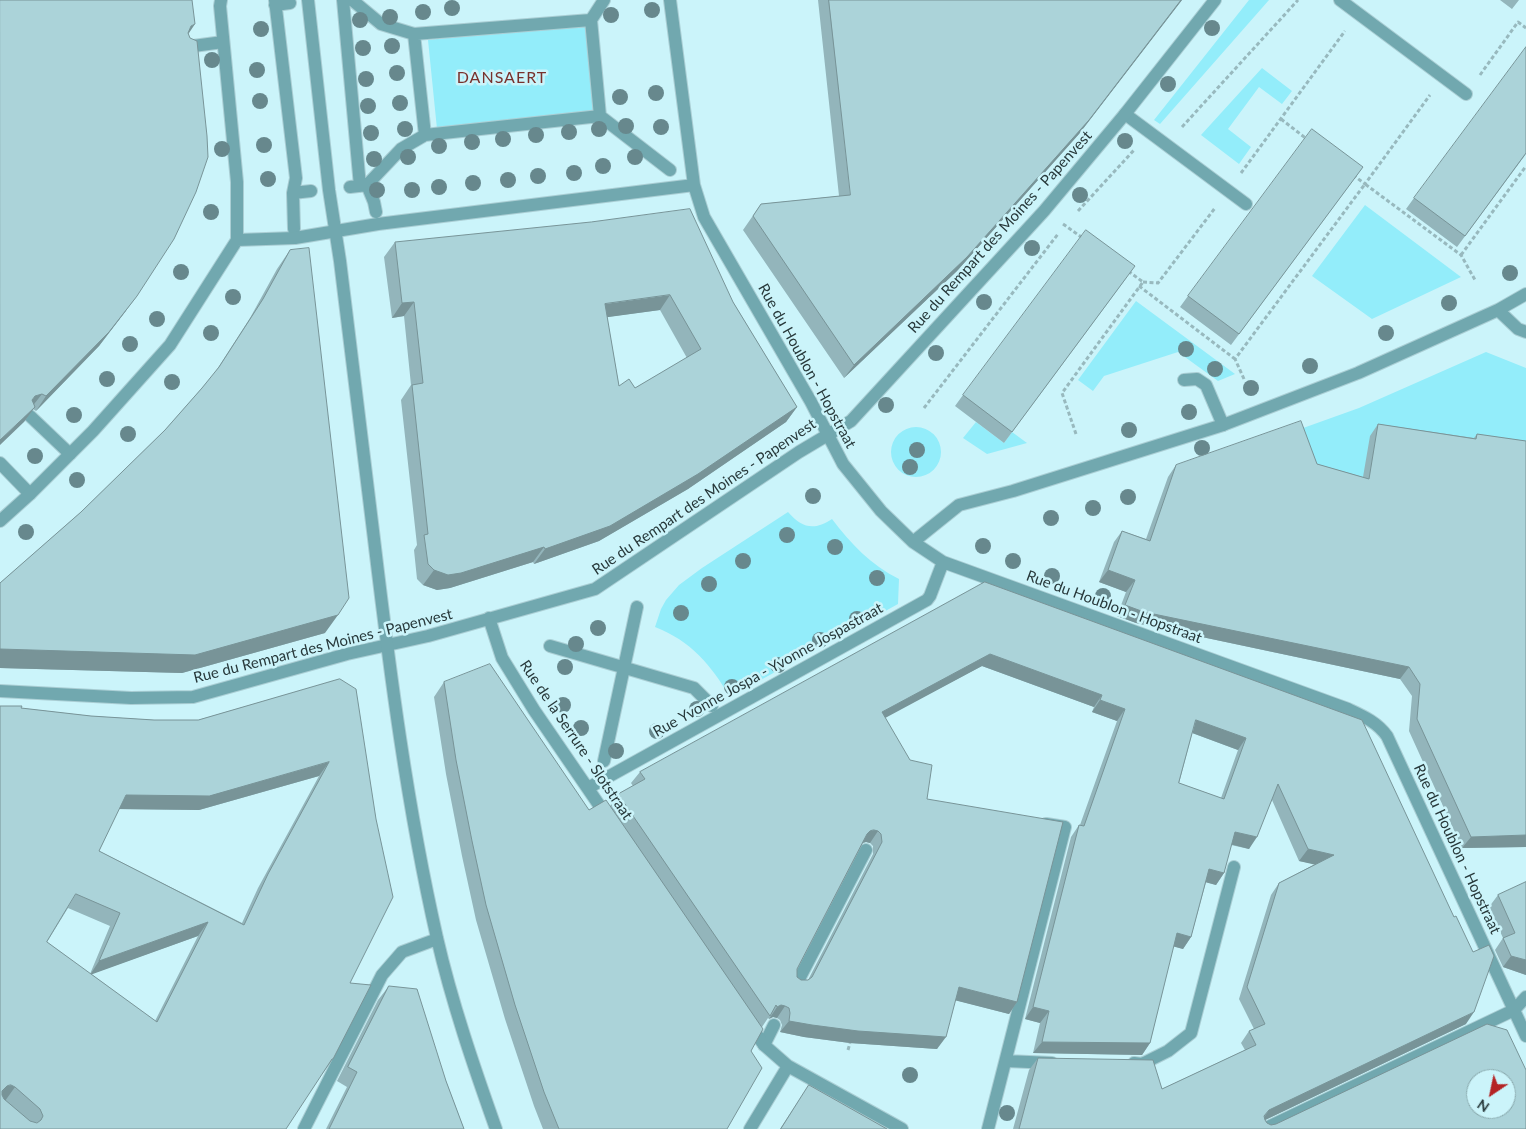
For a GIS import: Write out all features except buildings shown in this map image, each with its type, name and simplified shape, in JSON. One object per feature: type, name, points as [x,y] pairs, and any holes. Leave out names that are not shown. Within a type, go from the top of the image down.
[{"type":"street","points":[[0,521],[30,494],[99,424],[170,345],[237,240],[236,182],[221,0]]},
{"type":"street","points":[[308,0],[329,190],[342,271],[396,716],[415,828],[438,940],[456,1008],[496,1129]]},
{"type":"street","points":[[343,0],[359,186],[374,202],[376,212]]},
{"type":"street","points":[[352,0],[381,24],[414,34],[591,20]]},
{"type":"street","points":[[600,116],[591,20],[604,0]]},
{"type":"street","name":"Rue du Houblon - Hopstraat","points":[[670,0],[694,185],[704,217],[811,402],[843,464],[881,511],[913,542],[943,562],[1348,709],[1367,718],[1382,729],[1387,736],[1526,1036]]},
{"type":"street","name":"Rue du Rempart des Moines - Papenvest","points":[[0,691],[130,698],[193,697],[309,664],[428,636],[595,589],[799,452],[851,422],[1044,211],[1125,114],[1215,0]]},
{"type":"street","points":[[1340,0],[1466,94]]},
{"type":"street","points":[[290,3],[275,2],[296,178],[293,193],[294,229]]},
{"type":"street","points":[[414,34],[425,135]]},
{"type":"street","points":[[186,46],[223,42]]},
{"type":"street","points":[[1125,114],[1246,204]]},
{"type":"street","points":[[359,186],[401,149],[425,135],[600,116],[670,170]]},
{"type":"street","points":[[237,240],[295,238],[378,224],[694,185]]},
{"type":"street","points":[[293,193],[311,191]]},
{"type":"street","points":[[913,542],[959,505],[1012,491],[1223,426],[1358,373],[1498,310],[1526,294]]},
{"type":"street","points":[[1498,310],[1518,329],[1526,332]]},
{"type":"street","points":[[1184,380],[1197,379],[1206,385],[1223,426]]},
{"type":"street","points":[[30,416],[70,454]]},
{"type":"street","points":[[0,463],[30,494]]},
{"type":"street","name":"Rue Yvonne Jospa - Yvonne Jospastraat","points":[[588,788],[927,600],[943,562]]},
{"type":"street","points":[[604,761],[637,607]]},
{"type":"street","name":"Rue de la Serrure - Slotstraat","points":[[489,618],[502,658],[534,710],[616,828]]},
{"type":"street","points":[[550,646],[694,688],[712,706]]},
{"type":"street","points":[[988,1129],[1065,828],[1034,822]]},
{"type":"street","points":[[796,985],[866,850]]},
{"type":"street","points":[[1124,1063],[1142,1064],[1168,1051],[1192,1033],[1234,867]]},
{"type":"street","points":[[304,1129],[382,976],[402,952],[438,940]]},
{"type":"street","points":[[1264,1129],[1514,1010],[1526,997]]},
{"type":"street","points":[[742,1013],[764,1045],[788,1066],[902,1129]]},
{"type":"street","points":[[764,1045],[774,1025]]},
{"type":"street","points":[[1006,1061],[1068,1063]]},
{"type":"street","points":[[750,1129],[788,1066]]},
{"type":"path","points":[[1166,145],[1298,0]]},
{"type":"path","points":[[1127,270],[1143,282],[1158,283],[1229,191],[1358,14]]},
{"type":"path","points":[[1466,94],[1518,22],[1526,28]]},
{"type":"path","points":[[1235,359],[1444,77]]},
{"type":"path","points":[[1281,119],[1312,143]]},
{"type":"path","points":[[1078,211],[1150,133]]},
{"type":"path","points":[[1461,255],[1526,166]]},
{"type":"path","points":[[1350,172],[1461,255],[1476,280]]},
{"type":"path","points":[[1044,211],[1088,242]]},
{"type":"path","points":[[924,408],[1065,225]]},
{"type":"path","points":[[1076,434],[1062,393],[1143,282]]},
{"type":"path","points":[[1139,286],[1235,359],[1244,380]]},
{"type":"path","points":[[848,1050],[850,1043]]},
{"type":"shaded area","points":[[1249,0],[1269,0],[1160,124],[1154,120]]},
{"type":"shaded area","points":[[585,23],[596,112],[437,129],[428,40]]},
{"type":"shaded area","points":[[1262,68],[1292,91],[1282,104],[1259,87],[1228,129],[1251,147],[1239,164],[1201,135]]},
{"type":"shaded area","points":[[1365,205],[1461,277],[1372,319],[1312,276]]},
{"type":"shaded area","points":[[1136,301],[1235,374],[1218,381],[1178,352],[1104,376],[1093,391],[1078,380]]},
{"type":"shaded area","points":[[1486,352],[1526,368],[1526,454],[1360,491],[1315,478],[1292,432],[1359,408]]},
{"type":"shaded area","points":[[976,422],[1004,443],[1012,432],[1027,443],[987,454],[963,438]]},
{"type":"shaded area","points":[[916,427],[930,431],[937,438],[941,452],[937,466],[930,473],[916,477],[902,473],[895,466],[891,452],[895,438],[902,431]]},
{"type":"shaded area","points":[[788,512],[798,522],[809,526],[820,525],[832,519],[862,553],[879,567],[899,579],[898,604],[730,697],[699,655],[679,639],[655,627],[666,600],[679,585]]},
{"type":"district","name":"DANSAERT","points":[[502,78]]}]
